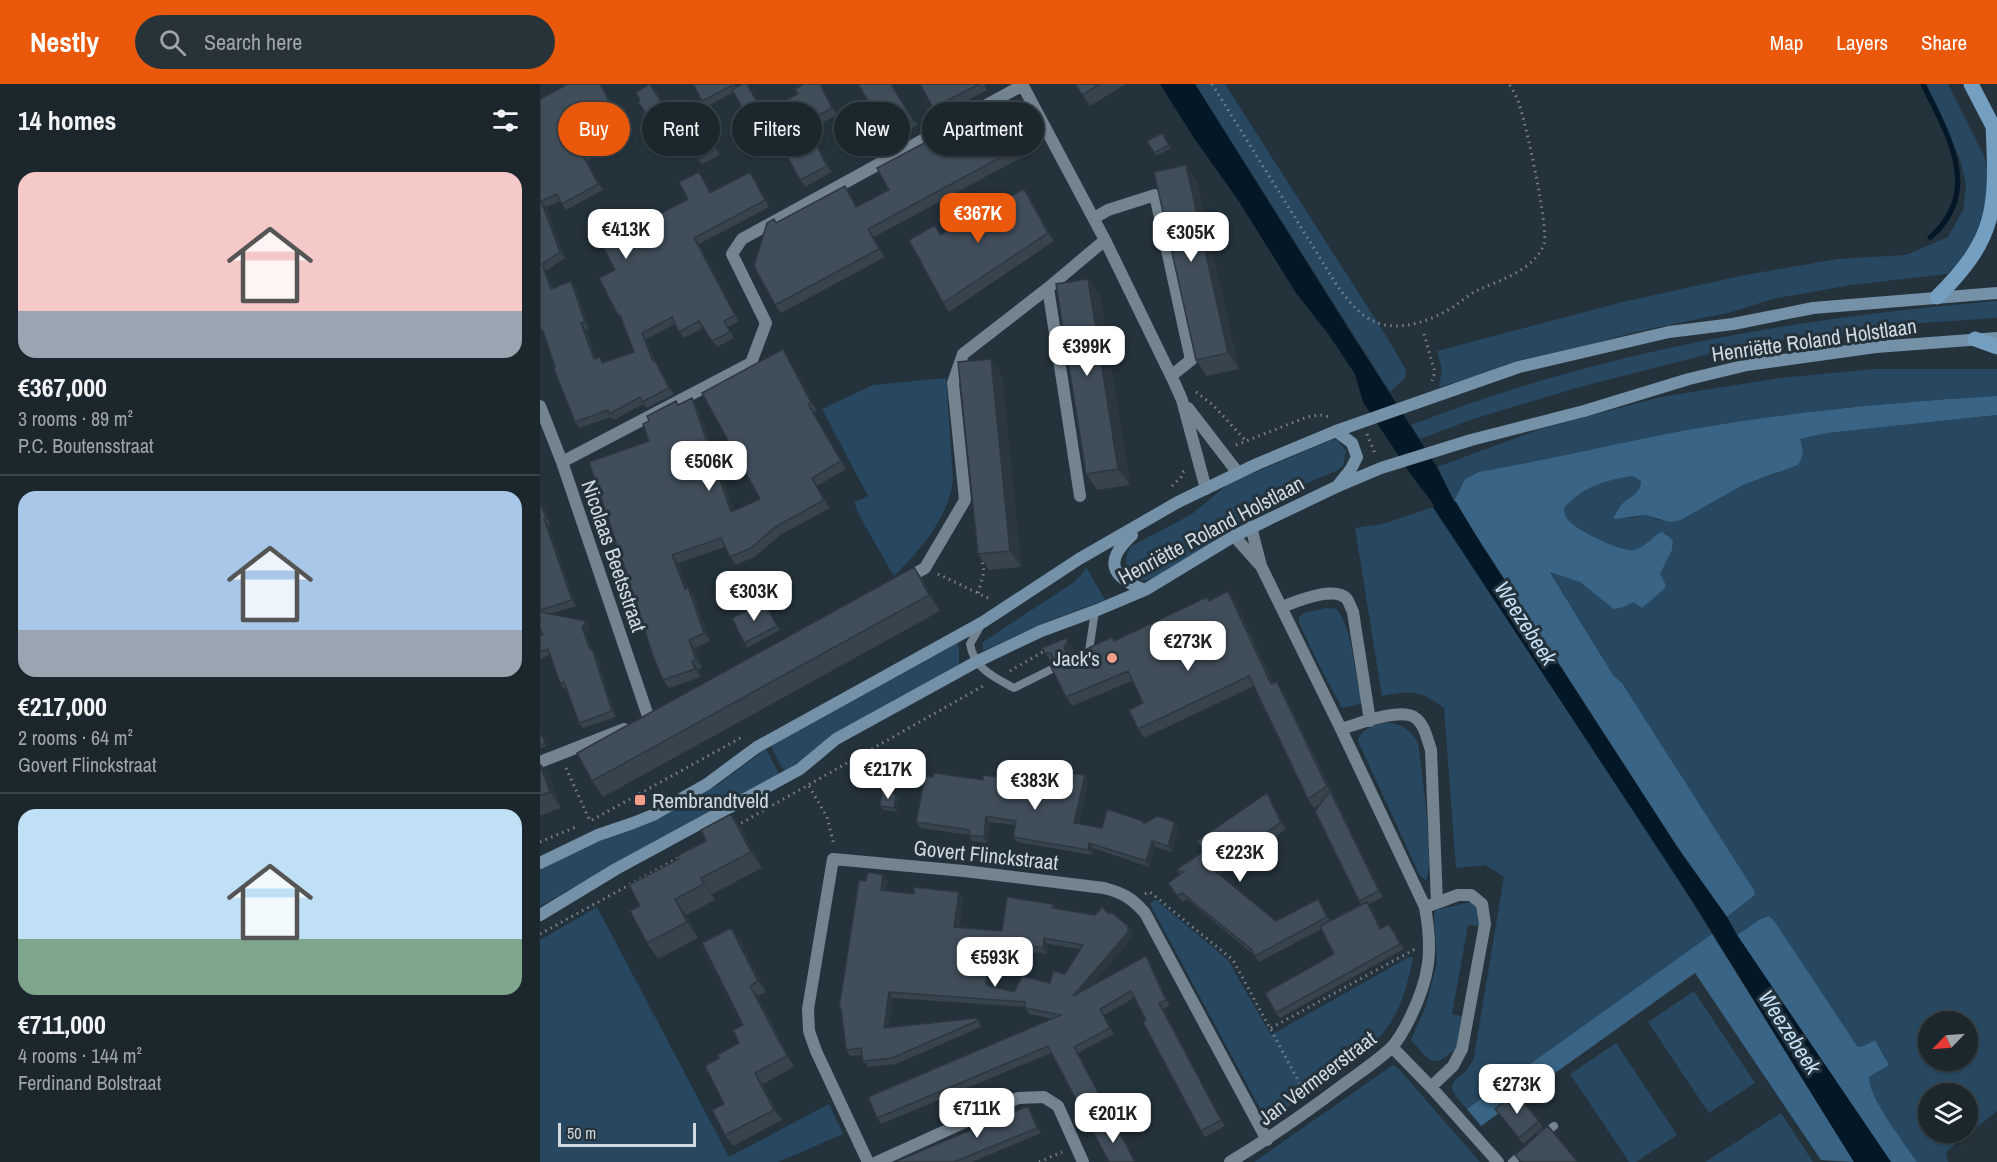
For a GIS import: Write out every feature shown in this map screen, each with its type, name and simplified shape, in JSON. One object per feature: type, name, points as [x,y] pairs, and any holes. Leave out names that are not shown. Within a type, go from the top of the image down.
[{"type":"main road","points":[[1937,297],[1961,276],[1978,253],[1989,232],[1995,209],[1997,174],[1995,130],[1971,84]]},
{"type":"main road","name":"Henriëtte Roland Holstlaan","points":[[540,863],[598,835],[652,815],[707,784],[757,747],[983,622],[1079,560],[1145,521],[1238,473],[1336,431],[1519,367],[1669,332],[1733,324],[1813,308],[1997,293]]},
{"type":"main road","name":"Henriëtte Roland Holstlaan","points":[[540,915],[616,869],[800,769],[836,739],[976,662],[1041,631],[1095,612],[1145,590],[1233,536],[1336,487],[1433,451],[1747,365],[1876,347],[1997,338]]},
{"type":"main road","points":[[1975,339],[1997,347]]},
{"type":"main road","points":[[1336,431],[1352,443],[1357,457],[1352,469],[1336,487]]},
{"type":"main road","points":[[1145,521],[1120,546],[1114,561],[1122,580],[1145,590]]},
{"type":"street","points":[[562,462],[751,363],[766,322],[732,254],[742,239],[1022,84],[1094,218],[1173,380],[1182,400],[1206,489]]},
{"type":"street","points":[[1094,218],[1108,210],[1155,195],[1191,360],[1173,380]]},
{"type":"street","points":[[889,588],[925,568],[965,500],[953,383],[963,354],[1105,240]]},
{"type":"street","points":[[1047,288],[1080,496]]},
{"type":"street","points":[[1182,400],[1238,473]]},
{"type":"street","name":"Nicolaas Beetsstraat","points":[[540,406],[654,716],[560,754]]},
{"type":"street","name":"Jan Vermeerstraat","points":[[1230,1162],[1313,1108],[1392,1047],[1406,1027],[1428,974],[1430,941],[1425,907],[1261,566],[1251,527]]},
{"type":"street","name":"Jan Vermeerstraat","points":[[1233,536],[1261,566]]},
{"type":"street","points":[[1281,607],[1312,596],[1337,593],[1347,599],[1353,612],[1370,721]]},
{"type":"street","points":[[1341,729],[1403,713],[1416,718],[1425,730],[1431,750],[1437,903]]},
{"type":"street","points":[[540,762],[560,754]]},
{"type":"street","points":[[832,859],[808,1009],[809,1031],[868,1162]]},
{"type":"street","name":"Govert Flinckstraat","points":[[832,859],[964,871],[1104,888],[1122,892],[1134,899]]},
{"type":"street","points":[[1425,907],[1458,895],[1471,895],[1482,904],[1485,924],[1462,1049],[1453,1066],[1431,1087]]},
{"type":"street","points":[[1134,899],[1145,913],[1267,1140]]},
{"type":"street","points":[[1392,1047],[1498,1162]]},
{"type":"street","points":[[877,1162],[1017,1098],[1044,1096],[1058,1106],[1083,1162]]},
{"type":"lane","points":[[1077,657],[1089,651],[1095,612]]},
{"type":"lane","points":[[983,622],[970,644],[976,662],[984,670],[1014,688],[1054,668]]},
{"type":"lane","points":[[1538,1139],[1554,1126]]},
{"type":"lane","points":[[1512,1162],[1530,1146]]},
{"type":"path","points":[[1212,84],[1338,287],[1356,309],[1368,318],[1394,325],[1417,325],[1451,309],[1468,295],[1534,261],[1545,243],[1539,192],[1524,123],[1519,104],[1509,84]]},
{"type":"path","points":[[1424,334],[1435,372],[1431,384]]},
{"type":"path","points":[[1173,380],[1198,393],[1213,405],[1246,441]]},
{"type":"path","points":[[925,568],[990,599]]},
{"type":"path","points":[[903,719],[908,729]]},
{"type":"path","points":[[560,754],[590,820]]},
{"type":"path","points":[[809,786],[831,829],[834,847],[832,859]]},
{"type":"path","points":[[644,791],[650,800]]},
{"type":"path","points":[[1134,899],[1150,892],[1233,960],[1313,1108]]},
{"type":"path","points":[[1270,1028],[1430,941]]},
{"type":"path","points":[[1039,1162],[1076,1145]]},
{"type":"shaded area","points":[[1195,84],[1225,84],[1388,339],[1406,370],[1405,378],[1390,392]]},
{"type":"shaded area","points":[[1926,84],[1948,84],[1984,156],[1991,190],[1984,220],[1964,258],[1947,274],[1851,285],[1772,299],[1732,312],[1631,333],[1439,387],[1442,369],[1437,351],[1623,302],[1745,275],[1838,259],[1906,255],[1948,237],[1963,210],[1966,185],[1960,159]]},
{"type":"shaded area","points":[[1997,301],[1997,318],[1907,324],[1740,346],[1576,388],[1473,419],[1420,439],[1411,425],[1482,399],[1554,377],[1699,342],[1847,317]]},
{"type":"shaded area","points":[[1874,369],[1997,369],[1997,396],[1810,412],[1671,433],[1479,472],[1465,479],[1454,501],[1437,467],[1540,429],[1661,397],[1780,378]]},
{"type":"shaded area","points":[[946,378],[953,479],[951,492],[932,532],[894,576],[860,517],[854,502],[868,496],[822,409],[873,385]]},
{"type":"shaded area","points":[[1997,396],[1997,415],[1827,433],[1800,439],[1803,452],[1798,465],[1743,485],[1681,520],[1670,522],[1645,515],[1615,519],[1621,505],[1639,489],[1641,481],[1633,476],[1595,486],[1579,495],[1564,508],[1565,515],[1573,525],[1600,540],[1621,548],[1638,549],[1662,532],[1673,540],[1672,550],[1660,574],[1666,585],[1642,608],[1634,602],[1614,609],[1580,582],[1550,572],[1613,675],[1622,683],[1754,890],[1755,895],[1727,917],[1675,843],[1454,501],[1465,479],[1479,472],[1735,422],[1847,408]]},
{"type":"shaded area","points":[[1997,415],[1997,1111],[1978,1126],[1978,1083],[1918,1083],[1918,1143],[1957,1143],[1946,1152],[1948,1162],[1917,1162],[1881,1108],[1869,1077],[1889,1065],[1875,1040],[1861,1047],[1857,1046],[1759,920],[1737,935],[1727,917],[1755,895],[1754,890],[1622,683],[1613,675],[1550,571],[1580,582],[1624,607],[1666,585],[1660,574],[1672,550],[1673,540],[1663,533],[1636,550],[1623,548],[1576,528],[1566,517],[1564,508],[1579,495],[1595,486],[1633,476],[1641,481],[1639,489],[1622,504],[1614,517],[1633,518],[1645,515],[1660,520],[1681,520],[1743,485],[1779,473],[1804,448],[1799,439],[1827,433]]},
{"type":"shaded area","points":[[1333,439],[1338,440],[1346,451],[1343,466],[1338,470],[1267,500],[1224,535],[1152,579],[1138,579],[1129,572],[1126,561],[1130,547],[1192,514],[1228,484]]},
{"type":"shaded area","points":[[1433,507],[1645,827],[1712,934],[1467,1109],[1453,1091],[1452,1086],[1474,1057],[1504,877],[1485,865],[1456,868],[1444,708],[1428,697],[1414,693],[1382,696],[1355,528],[1383,524]]},
{"type":"shaded area","points":[[1086,567],[1105,600],[1048,621],[983,651],[983,642],[1073,583]]},
{"type":"shaded area","points":[[1327,608],[1337,609],[1343,620],[1364,703],[1342,708],[1299,622],[1299,617],[1304,613]]},
{"type":"shaded area","points":[[956,644],[959,646],[959,665],[784,771],[771,746]]},
{"type":"shaded area","points":[[1386,722],[1405,728],[1418,744],[1428,837],[1429,856],[1426,880],[1420,876],[1358,741],[1365,730]]},
{"type":"shaded area","points":[[766,749],[779,774],[540,906],[540,869],[597,842],[656,819],[718,785]]},
{"type":"shaded area","points":[[1155,899],[1228,960],[1271,1035],[1409,957],[1413,957],[1404,995],[1388,1025],[1360,1057],[1343,1071],[1270,1118],[1264,1116],[1150,904]]},
{"type":"shaded area","points":[[1471,902],[1476,905],[1482,926],[1468,925],[1452,1014],[1466,1017],[1458,1052],[1454,1050],[1435,1061],[1426,1057],[1411,1040],[1426,1006],[1437,963],[1434,914],[1436,910]]},
{"type":"shaded area","points":[[597,907],[729,1157],[829,1104],[843,1134],[778,1162],[540,1162],[540,940]]},
{"type":"shaded area","points":[[1769,916],[1857,1046],[1861,1047],[1875,1040],[1889,1065],[1869,1077],[1871,1086],[1881,1108],[1917,1162],[1891,1162],[1737,935]]},
{"type":"shaded area","points":[[1712,934],[1854,1162],[1821,1160],[1695,973],[1481,1126],[1467,1109]]},
{"type":"shaded area","points":[[1694,991],[1755,1083],[1709,1113],[1648,1022]]},
{"type":"shaded area","points":[[1616,1043],[1677,1135],[1636,1162],[1629,1162],[1570,1074]]},
{"type":"shaded area","points":[[1393,1065],[1480,1162],[1254,1162]]},
{"type":"shaded area","points":[[1781,1113],[1813,1162],[1705,1162]]},
{"type":"water","name":"Weezebeek","points":[[1160,84],[1195,84],[1437,467],[1454,501],[1481,544],[1681,853],[1727,917],[1891,1162],[1854,1162],[1695,905],[1433,507],[1434,505],[1363,402],[1355,374],[1329,335],[1296,293],[1240,203],[1194,138]]},
{"type":"water","points":[[1920,84],[1926,84],[1945,124],[1959,165],[1960,185],[1957,204],[1947,223],[1930,241],[1927,237],[1943,219],[1952,201],[1955,182],[1953,162],[1947,143]]},
{"type":"building","points":[[568,84],[600,84],[610,102],[558,102],[558,156],[584,156],[598,184],[562,204],[557,194],[541,201],[560,252],[542,264],[551,289],[571,281],[585,322],[581,323],[594,359],[600,357],[602,363],[634,352],[620,315],[599,278],[615,270],[602,245],[688,199],[679,182],[699,172],[710,193],[750,172],[765,200],[694,238],[735,315],[724,321],[730,332],[712,341],[699,321],[679,332],[672,317],[642,333],[653,361],[669,388],[642,402],[640,397],[609,414],[608,410],[575,422],[540,328],[540,99]]},
{"type":"building","points":[[650,84],[661,102],[642,102],[642,108],[636,92]]},
{"type":"building","points":[[693,84],[733,84],[733,85],[702,101]]},
{"type":"building","points":[[747,84],[757,102],[739,102],[732,90]]},
{"type":"building","points":[[804,84],[820,84],[832,108],[822,114],[822,102],[782,102],[798,94],[795,89]]},
{"type":"building","points":[[858,84],[891,84],[902,102],[869,102]]},
{"type":"building","points":[[920,84],[979,84],[944,102],[930,102]]},
{"type":"building","points":[[1075,84],[1100,84],[1082,95]]},
{"type":"building","points":[[1162,133],[1169,145],[1154,153],[1147,141]]},
{"type":"building","points":[[922,144],[922,156],[1003,156],[868,229],[879,249],[775,305],[754,266],[767,223],[774,219],[776,223],[845,186],[856,207],[889,190],[877,168],[900,156],[910,156],[910,150]]},
{"type":"building","points":[[787,156],[822,156],[827,166],[800,180]]},
{"type":"building","points":[[1186,165],[1228,353],[1196,360],[1154,172]]},
{"type":"building","points":[[1024,189],[1048,233],[943,303],[909,240],[935,225],[940,235]]},
{"type":"building","points":[[1088,279],[1118,469],[1086,474],[1056,284]]},
{"type":"building","points":[[783,349],[811,403],[808,404],[841,461],[812,478],[824,500],[775,527],[751,548],[730,557],[721,538],[672,555],[685,589],[688,587],[704,633],[689,640],[696,660],[692,661],[695,669],[663,680],[632,590],[627,582],[628,578],[589,462],[649,441],[643,424],[649,421],[647,416],[676,401],[678,405],[692,398],[731,512],[760,499],[702,393]]},
{"type":"building","points":[[991,359],[1010,551],[978,554],[958,362]]},
{"type":"building","points":[[540,502],[572,600],[540,610]]},
{"type":"building","points":[[914,567],[929,595],[592,781],[577,753]]},
{"type":"building","points":[[1228,591],[1271,684],[1277,682],[1327,786],[1308,799],[1249,676],[1138,729],[1129,710],[1143,703],[1128,671],[1066,697],[1050,665],[1053,657],[1051,653],[1045,653],[1042,648],[1066,638],[1068,642],[1064,647],[1065,651],[1074,655],[1112,637],[1114,641],[1207,597],[1209,601]]},
{"type":"building","points":[[764,602],[777,626],[744,643],[732,618]]},
{"type":"building","points":[[540,612],[586,621],[582,627],[590,649],[592,649],[612,711],[579,723],[564,682],[560,683],[548,649],[540,652],[540,636],[543,635],[540,628]]},
{"type":"building","points":[[540,731],[545,743],[540,745]]},
{"type":"building","points":[[540,765],[550,792],[540,796]]},
{"type":"building","points":[[1023,768],[1085,775],[1074,823],[1102,828],[1107,809],[1143,821],[1144,824],[1157,816],[1175,822],[1168,846],[1152,841],[1146,861],[1089,843],[1088,850],[1013,837],[1016,821],[986,816],[984,837],[969,835],[969,830],[916,822],[925,776],[933,777],[934,773],[983,780],[983,775],[1020,780]]},
{"type":"building","points":[[1330,791],[1379,891],[1359,901],[1315,811]]},
{"type":"building","points":[[882,792],[896,794],[894,808],[880,806]]},
{"type":"building","points":[[1267,793],[1281,822],[1214,870],[1276,921],[1318,899],[1327,917],[1255,956],[1252,950],[1182,893],[1177,896],[1168,883],[1183,872],[1176,870],[1204,851],[1197,841]]},
{"type":"building","points":[[731,814],[751,852],[701,878],[704,884],[675,899],[687,922],[647,943],[630,911],[640,906],[629,885],[679,859],[677,856],[706,841],[701,830]]},
{"type":"building","points":[[868,872],[883,875],[881,890],[914,894],[914,887],[959,892],[954,927],[1002,931],[1007,897],[1053,904],[1052,908],[1095,915],[1102,907],[1109,914],[1111,912],[1128,926],[1128,932],[1073,996],[1146,956],[1166,1000],[1159,1003],[1221,1120],[1201,1131],[1143,1022],[1146,1020],[1131,991],[1100,1009],[1110,1028],[1074,1047],[1102,1100],[1081,1109],[1048,1046],[877,1118],[868,1097],[1061,1015],[1025,1008],[1025,1002],[889,992],[884,1028],[977,1018],[977,1021],[892,1058],[863,1061],[861,1048],[846,1050],[841,1008],[839,1008],[859,880],[866,881]],"holes":[[[1044,938],[1083,945],[1065,974],[1053,971],[1050,983],[1022,976],[1014,992],[986,985],[989,957],[1025,961],[1029,946],[1043,948]]]},
{"type":"building","points":[[1367,902],[1380,929],[1389,924],[1400,944],[1276,1013],[1265,993],[1334,954],[1320,926]]},
{"type":"building","points":[[731,928],[758,981],[750,986],[787,1056],[755,1073],[774,1110],[725,1135],[712,1110],[724,1104],[705,1066],[719,1058],[717,1055],[739,1043],[733,1030],[743,1025],[702,943]]},
{"type":"building","points":[[1512,1095],[1517,1095],[1539,1121],[1519,1138],[1495,1109]]},
{"type":"building","points":[[1028,1106],[1037,1128],[954,1162],[897,1162],[897,1161]]},
{"type":"building","points":[[1114,1122],[1135,1162],[1109,1162],[1093,1132]]},
{"type":"building","points":[[1548,1126],[1577,1161],[1521,1162],[1515,1155]]},
{"type":"place","name":"Jack's","points":[[1112,658]]},
{"type":"place","name":"Rembrandtveld","points":[[640,800]]}]
